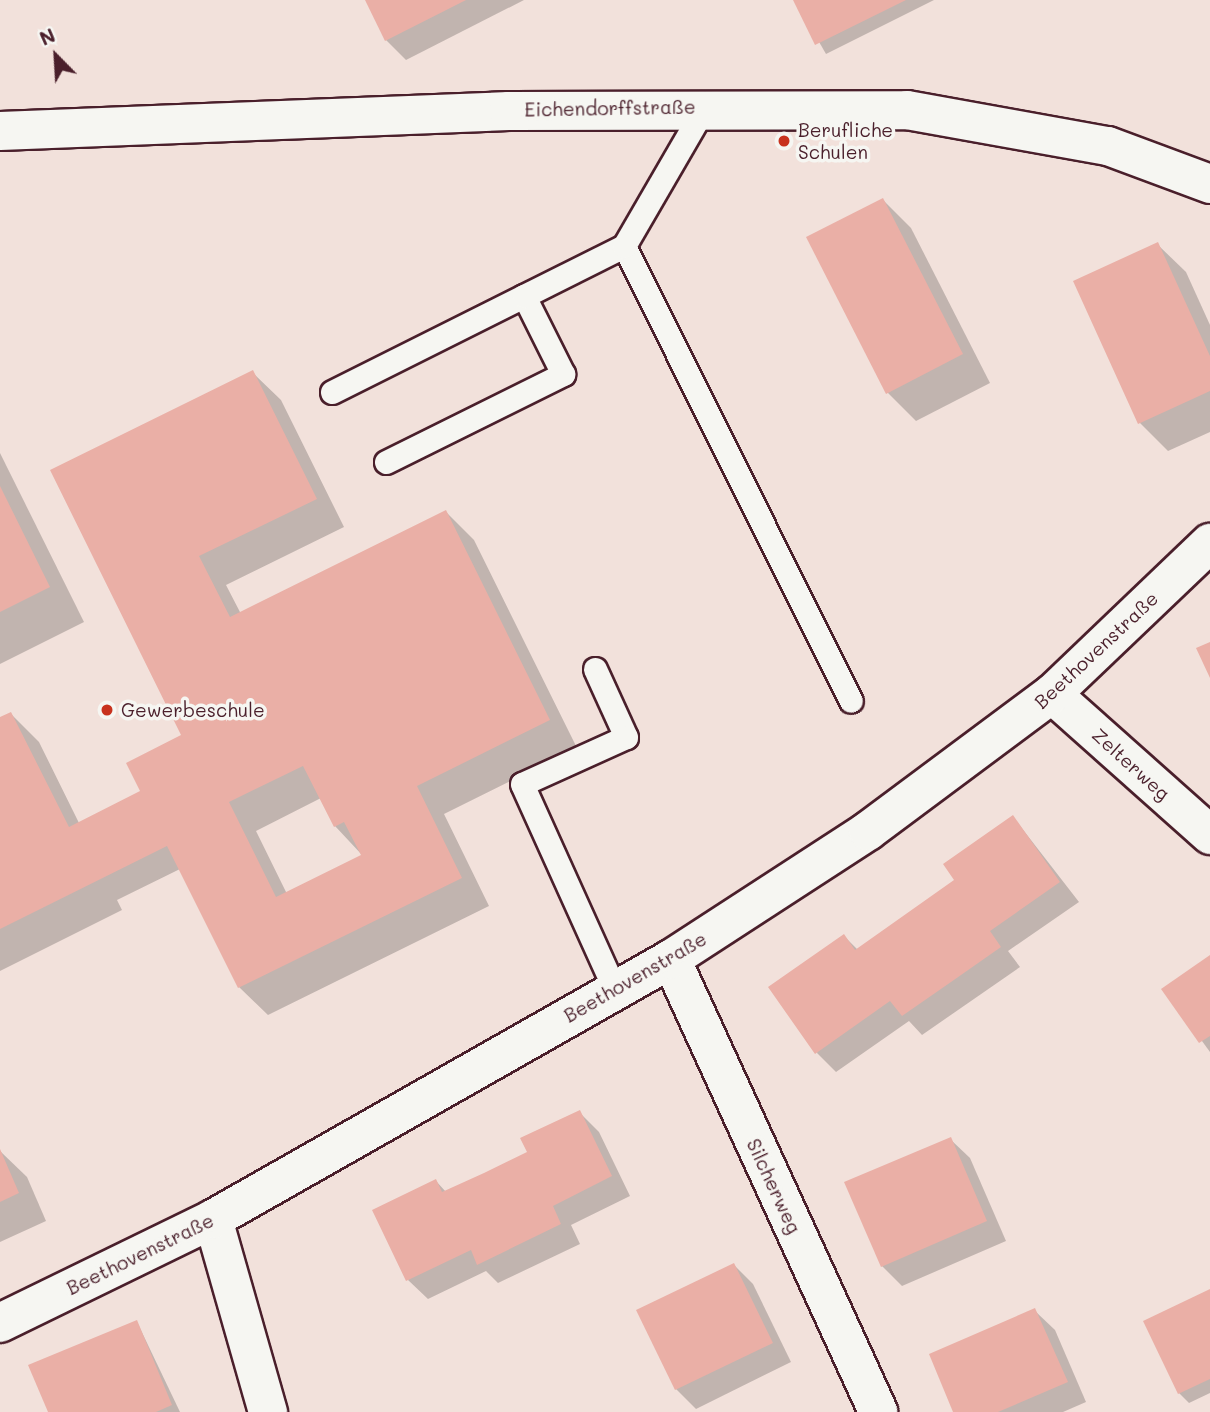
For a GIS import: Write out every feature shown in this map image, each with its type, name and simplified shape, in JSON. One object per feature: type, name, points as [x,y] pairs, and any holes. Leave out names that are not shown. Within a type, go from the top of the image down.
[{"type":"street","name":"Eichendorffstraße","points":[[0,131],[705,106],[907,110],[1108,146],[1210,184]]},
{"type":"street","name":"Beethovenstraße","points":[[0,1322],[213,1219],[671,959],[868,831],[1052,694],[1210,543]]},
{"type":"street","name":"Zelterweg","points":[[1052,694],[1210,835]]},
{"type":"street","name":"Silcherweg","points":[[671,959],[878,1412]]},
{"type":"street","points":[[213,1219],[268,1412]]},
{"type":"lane","points":[[332,392],[624,246],[705,106]]},
{"type":"lane","points":[[624,246],[851,701]]},
{"type":"lane","points":[[386,462],[563,374],[524,296]]},
{"type":"lane","points":[[595,669],[626,737],[522,784],[615,990]]},
{"type":"building","points":[[365,0],[466,0],[385,41]]},
{"type":"building","points":[[793,0],[906,0],[815,45]]},
{"type":"building","points":[[883,198],[963,354],[886,394],[806,237]]},
{"type":"building","points":[[1158,242],[1210,356],[1210,391],[1138,424],[1073,281]]},
{"type":"building","points":[[253,370],[317,499],[199,556],[230,617],[446,510],[550,720],[417,786],[462,878],[238,988],[167,846],[0,929],[0,717],[11,712],[69,827],[140,791],[126,763],[181,735],[50,470]],"holes":[[[303,766],[334,827],[344,822],[361,855],[276,897],[229,802]]]},
{"type":"building","points":[[0,486],[50,587],[0,612]]},
{"type":"building","points":[[1210,642],[1210,678],[1196,648]]},
{"type":"building","points":[[1013,815],[1060,882],[990,931],[1001,947],[902,1016],[890,1001],[815,1054],[768,987],[844,934],[855,950],[954,880],[943,864]]},
{"type":"building","points":[[1210,955],[1210,1036],[1199,1043],[1161,989]]},
{"type":"building","points":[[580,1110],[612,1176],[553,1206],[561,1224],[477,1265],[471,1250],[406,1281],[372,1210],[436,1179],[442,1192],[484,1173],[527,1152],[520,1138]]},
{"type":"building","points":[[951,1137],[987,1221],[881,1267],[844,1182]]},
{"type":"building","points":[[0,1149],[19,1193],[0,1202]]},
{"type":"building","points":[[734,1263],[773,1343],[675,1390],[636,1310]]},
{"type":"building","points":[[1210,1289],[1210,1379],[1178,1394],[1143,1321]]},
{"type":"building","points":[[1035,1308],[1068,1382],[998,1412],[953,1412],[929,1354]]},
{"type":"building","points":[[137,1320],[172,1405],[156,1412],[48,1412],[28,1365]]},
{"type":"place","name":"Berufliche Schulen","points":[[784,141]]},
{"type":"place","name":"Gewerbeschule","points":[[107,710]]}]
